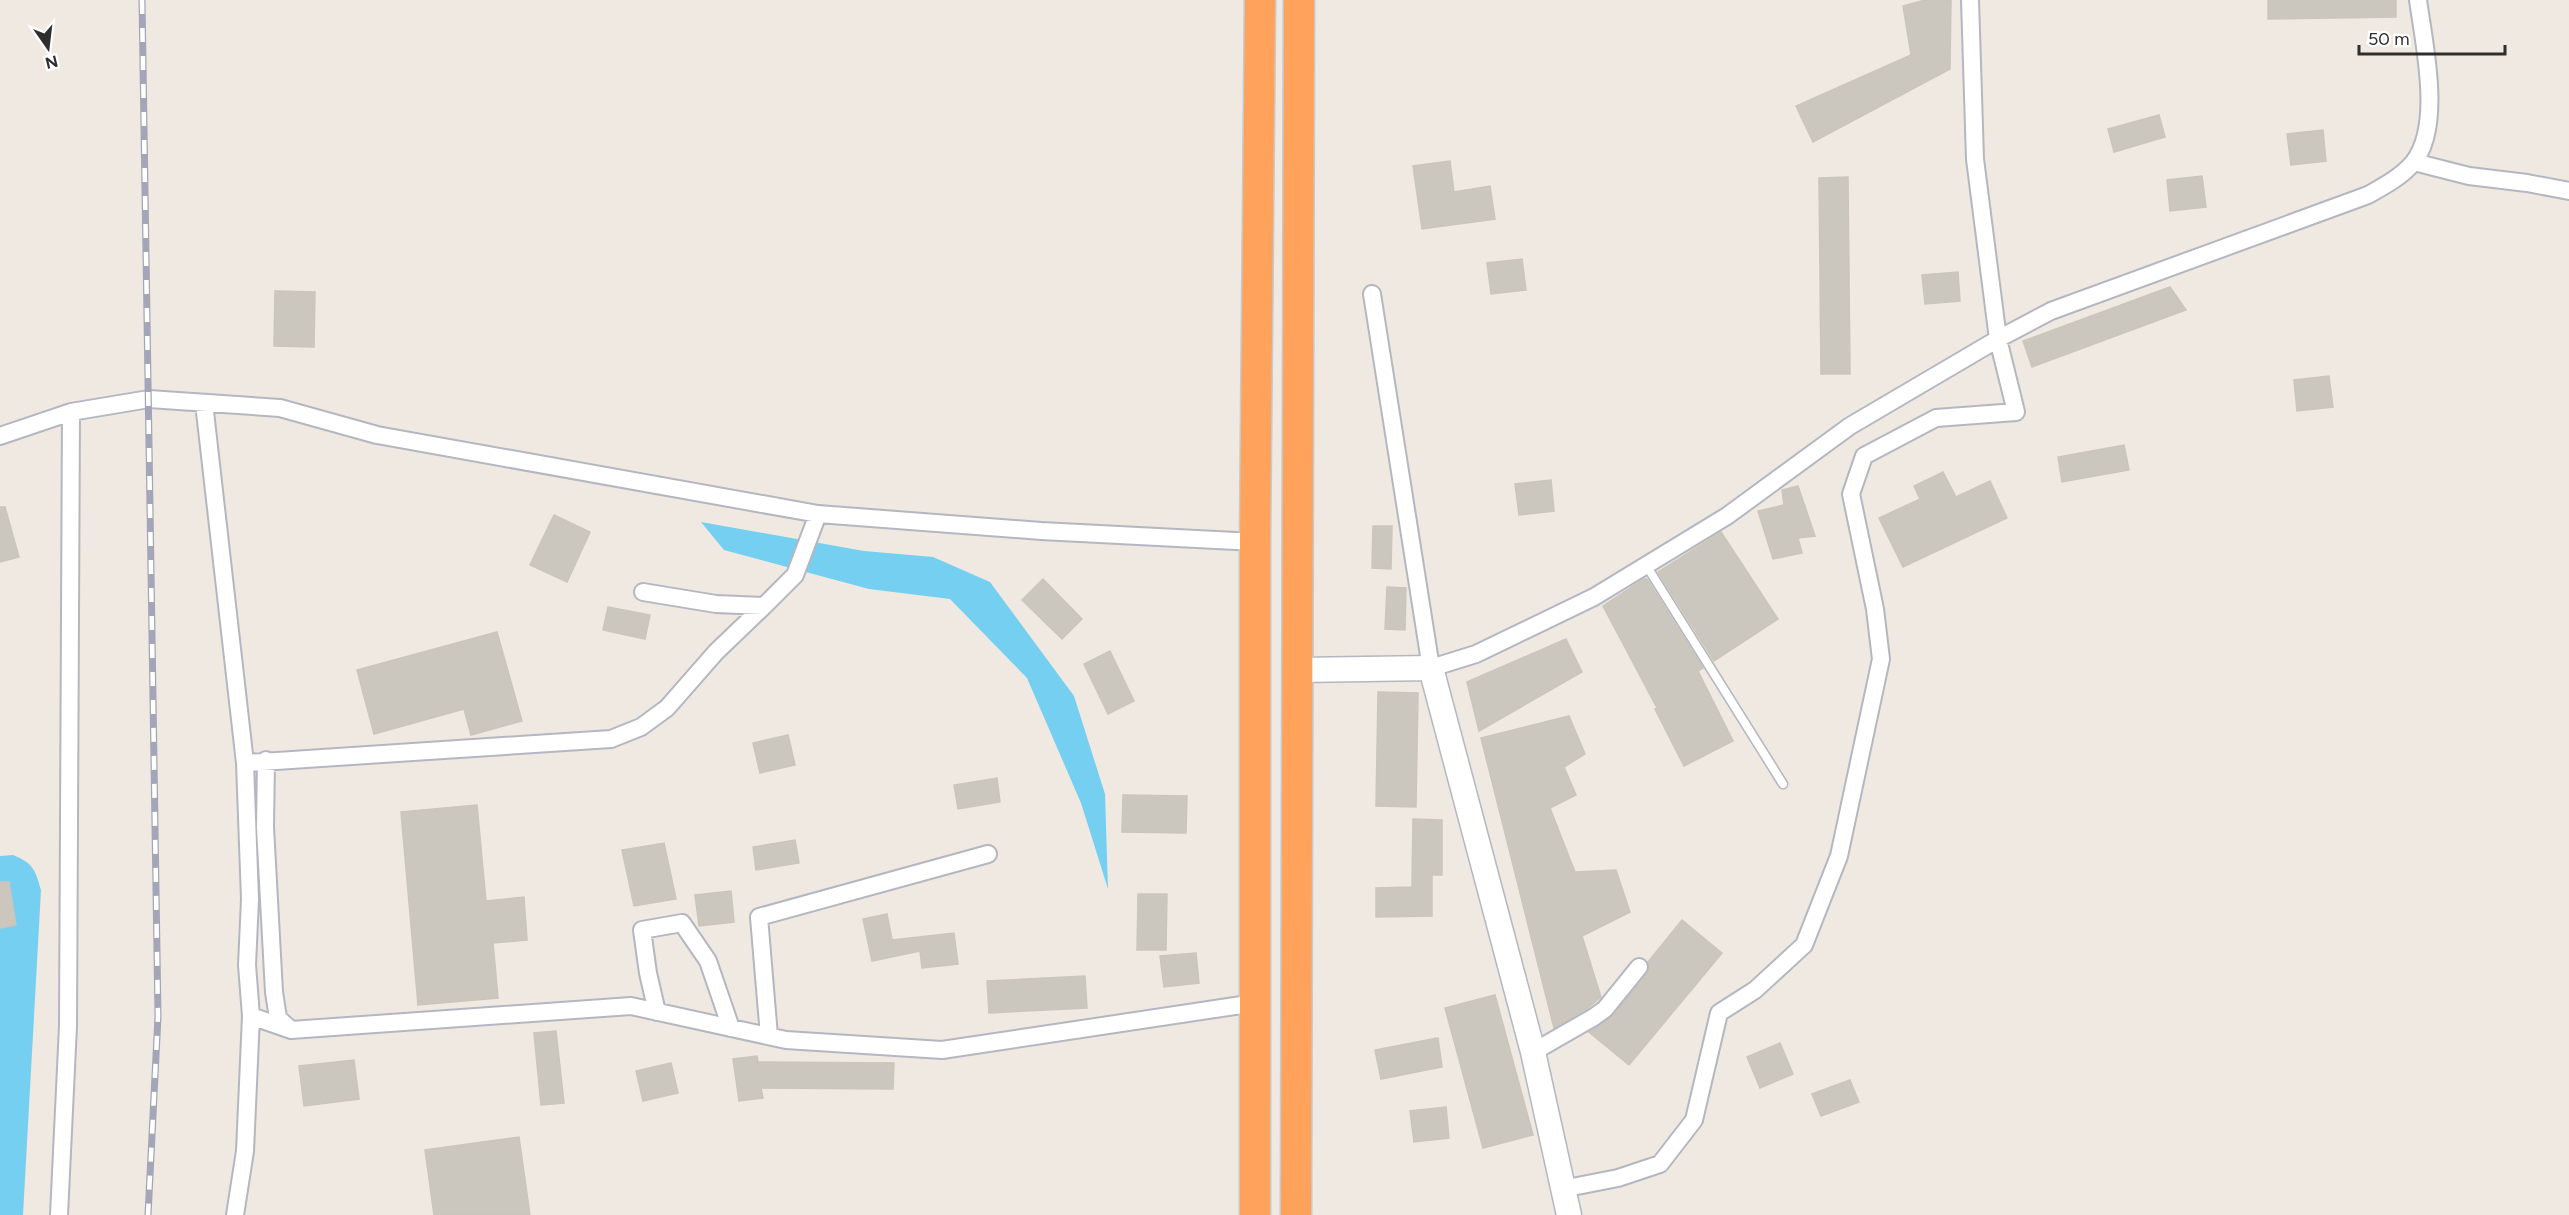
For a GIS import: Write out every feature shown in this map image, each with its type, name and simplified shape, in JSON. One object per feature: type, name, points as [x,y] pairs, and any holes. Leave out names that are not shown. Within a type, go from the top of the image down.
[{"type":"highway","points":[[1255,1215],[1255,542],[1260,0]]},
{"type":"highway","points":[[1296,1215],[1299,0]]},
{"type":"street","points":[[1562,1189],[1618,1178],[1660,1164],[1694,1120],[1719,1013],[1755,990],[1804,945],[1839,856],[1881,659],[1875,609],[1851,494],[1864,456],[1936,418],[2016,412],[1998,339],[1975,159],[1970,0]]},
{"type":"street","points":[[1299,670],[1431,668],[1476,654],[1523,633],[1594,597],[1646,566],[1727,516],[1850,426],[1998,339],[2051,311],[2368,195],[2397,178],[2414,162],[2428,129],[2429,85],[2418,0]]},
{"type":"street","points":[[2414,162],[2469,176],[2569,191]]},
{"type":"street","points":[[1372,294],[1431,668],[1533,1052],[1569,1215]]},
{"type":"street","points":[[0,436],[71,412],[149,399],[280,408],[376,435],[818,514],[1041,531],[1255,542]]},
{"type":"street","points":[[204,403],[245,763],[250,899],[246,964],[251,1016],[245,1151],[235,1215]]},
{"type":"street","points":[[59,1215],[68,1026],[71,412]]},
{"type":"street","points":[[245,763],[610,739],[641,727],[667,708],[716,652],[795,575],[818,514]]},
{"type":"street","points":[[643,592],[716,604],[764,606]]},
{"type":"street","points":[[266,760],[265,827],[274,992],[278,1018],[291,1030]]},
{"type":"street","points":[[769,1036],[759,917],[988,854]]},
{"type":"street","points":[[657,1012],[648,973],[642,930],[682,923],[708,961],[731,1028]]},
{"type":"street","points":[[1533,1052],[1560,1039],[1605,1009],[1639,968]]},
{"type":"street","points":[[251,1016],[291,1030],[631,1006],[786,1040],[942,1050],[1255,1003]]},
{"type":"lane","points":[[1646,566],[1783,784]]},
{"type":"water","points":[[701,522],[864,551],[933,557],[990,582],[1074,696],[1105,794],[1108,889],[1081,803],[1027,678],[950,599],[869,589],[724,550]]},
{"type":"water","points":[[13,855],[29,864],[37,877],[41,890],[23,1215],[0,1215],[0,856]]},
{"type":"building","points":[[1925,0],[1951,0],[1950,69],[1813,142],[1796,106],[1911,55],[1903,6]]},
{"type":"building","points":[[2268,0],[2396,0],[2396,17],[2268,19]]},
{"type":"building","points":[[2159,115],[2165,137],[2114,152],[2108,129]]},
{"type":"building","points":[[2323,130],[2326,161],[2291,165],[2287,134]]},
{"type":"building","points":[[1450,161],[1454,192],[1490,186],[1495,219],[1422,229],[1413,166]]},
{"type":"building","points":[[2202,176],[2206,207],[2170,211],[2167,180]]},
{"type":"building","points":[[1848,177],[1850,374],[1821,374],[1819,178]]},
{"type":"building","points":[[1522,259],[1526,290],[1491,294],[1487,263]]},
{"type":"building","points":[[1958,272],[1960,301],[1925,304],[1922,275]]},
{"type":"building","points":[[2170,287],[2186,310],[2032,367],[2023,341]]},
{"type":"building","points":[[275,291],[315,292],[314,347],[274,346]]},
{"type":"building","points":[[2329,376],[2333,407],[2297,411],[2294,380]]},
{"type":"building","points":[[2124,445],[2129,470],[2062,482],[2058,457]]},
{"type":"building","points":[[1943,472],[1956,497],[1990,481],[2007,518],[1903,567],[1879,518],[1920,499],[1914,486]]},
{"type":"building","points":[[1551,480],[1554,511],[1519,515],[1515,484]]},
{"type":"building","points":[[1798,486],[1815,536],[1798,538],[1802,553],[1773,559],[1758,511],[1784,505],[1782,490]]},
{"type":"building","points":[[0,507],[5,507],[19,557],[0,562]]},
{"type":"building","points":[[554,515],[590,532],[567,582],[530,565]]},
{"type":"building","points":[[1373,526],[1392,526],[1391,569],[1372,568]]},
{"type":"building","points":[[1721,532],[1778,619],[1714,661],[1658,572]]},
{"type":"building","points":[[1043,579],[1082,619],[1062,639],[1022,600]]},
{"type":"building","points":[[1647,579],[1703,668],[1698,671],[1733,741],[1684,766],[1655,709],[1657,708],[1603,606]]},
{"type":"building","points":[[1387,587],[1406,588],[1405,630],[1385,629]]},
{"type":"building","points":[[608,607],[650,615],[645,639],[603,630]]},
{"type":"building","points":[[497,632],[522,721],[471,735],[464,709],[374,734],[357,670]]},
{"type":"building","points":[[1566,639],[1582,672],[1479,731],[1467,682]]},
{"type":"building","points":[[1110,651],[1134,701],[1108,714],[1084,664]]},
{"type":"building","points":[[1378,692],[1418,693],[1416,807],[1376,806]]},
{"type":"building","points":[[1569,716],[1585,754],[1564,767],[1576,795],[1550,808],[1575,872],[1616,870],[1630,912],[1582,936],[1601,997],[1588,1008],[1554,1028],[1481,738]]},
{"type":"building","points":[[788,735],[795,765],[760,773],[753,743]]},
{"type":"building","points":[[997,778],[1000,802],[958,809],[954,785]]},
{"type":"building","points":[[1123,795],[1187,796],[1186,833],[1122,832]]},
{"type":"building","points":[[477,805],[486,901],[524,897],[527,940],[493,943],[498,998],[418,1005],[401,812]]},
{"type":"building","points":[[1413,819],[1442,820],[1442,875],[1432,875],[1432,916],[1376,917],[1376,888],[1412,887]]},
{"type":"building","points":[[795,840],[799,863],[756,870],[753,847]]},
{"type":"building","points":[[664,843],[676,899],[634,906],[622,850]]},
{"type":"building","points":[[0,882],[9,882],[16,925],[0,928]]},
{"type":"building","points":[[731,891],[734,922],[699,926],[695,895]]},
{"type":"building","points":[[1138,894],[1167,894],[1166,950],[1137,950]]},
{"type":"building","points":[[887,914],[892,940],[954,933],[958,964],[922,968],[920,951],[872,961],[863,919]]},
{"type":"building","points":[[1682,920],[1722,953],[1629,1065],[1589,1032],[1613,1016],[1647,974],[1648,962]]},
{"type":"building","points":[[1196,953],[1199,983],[1164,987],[1160,956]]},
{"type":"building","points":[[1085,976],[1087,1008],[989,1013],[987,981]]},
{"type":"building","points":[[1495,995],[1533,1135],[1483,1148],[1445,1008]]},
{"type":"building","points":[[556,1031],[564,1103],[541,1105],[534,1033]]},
{"type":"building","points":[[1438,1038],[1442,1067],[1381,1079],[1375,1050]]},
{"type":"building","points":[[1780,1043],[1793,1074],[1760,1088],[1747,1057]]},
{"type":"building","points":[[757,1056],[758,1062],[894,1063],[893,1089],[761,1088],[763,1098],[739,1101],[733,1059]]},
{"type":"building","points":[[354,1060],[359,1099],[304,1106],[299,1066]]},
{"type":"building","points":[[671,1063],[678,1093],[643,1101],[636,1071]]},
{"type":"building","points":[[1850,1080],[1859,1102],[1821,1116],[1812,1094]]},
{"type":"building","points":[[1446,1107],[1449,1138],[1414,1142],[1410,1111]]},
{"type":"building","points":[[519,1137],[530,1215],[434,1215],[425,1150]]},
{"type":"railway","points":[[142,0],[158,1016],[148,1215]]}]
